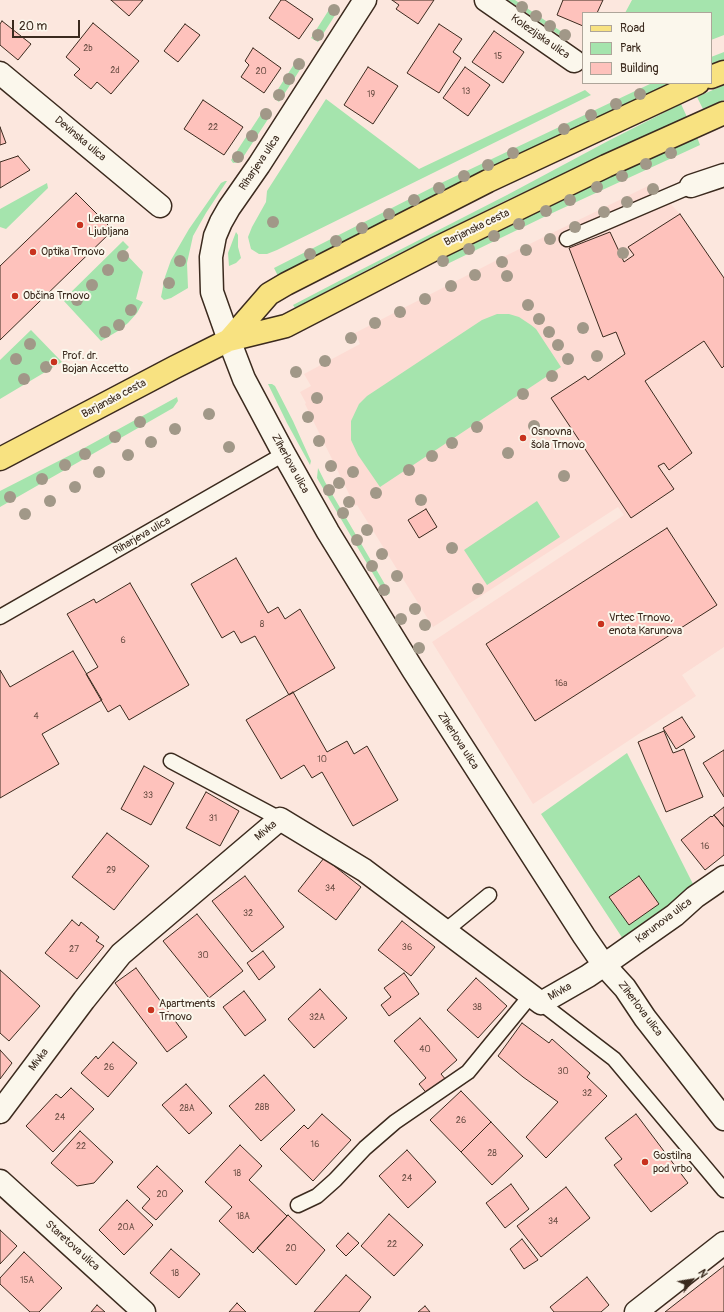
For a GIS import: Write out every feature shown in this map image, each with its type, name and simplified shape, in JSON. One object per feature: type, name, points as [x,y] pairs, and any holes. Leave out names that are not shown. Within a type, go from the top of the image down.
[{"type":"main road","points":[[712,78],[724,72]]},
{"type":"main road","name":"Barjanska cesta","points":[[229,340],[269,294],[286,284],[488,182],[696,84]]},
{"type":"main road","name":"Barjanska cesta","points":[[0,459],[229,340],[286,326],[435,249],[606,166],[724,113]]},
{"type":"street","name":"Riharjeva ulica","points":[[229,340],[212,292],[211,257],[215,236],[220,222],[259,165],[365,0]]},
{"type":"street","name":"Kolezijska ulica","points":[[486,0],[574,61]]},
{"type":"street","name":"Devinska ulica","points":[[0,73],[160,206]]},
{"type":"street","points":[[691,186],[724,174]]},
{"type":"street","name":"Ziherlova ulica","points":[[229,340],[244,379],[284,454],[328,532],[388,631],[584,936],[604,965],[625,988],[645,1018],[724,1119]]},
{"type":"street","name":"Mivka","points":[[0,1112],[84,1000],[121,954],[280,819],[364,870],[536,999],[588,976],[604,965]]},
{"type":"street","name":"Karunova ulica","points":[[604,965],[675,915],[695,897],[724,877]]},
{"type":"street","name":"Staretova ulica","points":[[0,1181],[144,1312]]},
{"type":"street","points":[[636,1312],[724,1243]]},
{"type":"lane","points":[[567,239],[691,186]]},
{"type":"lane","name":"Riharjeva ulica","points":[[0,617],[284,454]]},
{"type":"lane","points":[[171,762],[280,819]]},
{"type":"lane","points":[[445,931],[489,895]]},
{"type":"lane","points":[[298,1205],[317,1196],[335,1180],[365,1148],[395,1122],[468,1072],[536,999],[614,1059],[724,1190]]},
{"type":"shaded area","name":"Osnovna šola Trnovo","points":[[652,184],[680,214],[724,278],[724,647],[682,675],[696,696],[533,804],[432,642],[624,515],[618,507],[433,627],[357,505],[355,506],[300,392],[311,386],[304,374],[360,344],[355,333],[495,261]]},
{"type":"green space","points":[[508,0],[515,0],[568,36],[565,39]]},
{"type":"green space","points":[[632,0],[724,0],[724,35],[712,40],[712,12],[626,12]]},
{"type":"green space","points":[[332,5],[339,9],[318,42],[311,38]]},
{"type":"green space","points":[[724,52],[724,60],[712,66],[712,57]]},
{"type":"green space","points":[[298,58],[305,62],[279,102],[273,97]]},
{"type":"green space","points":[[650,84],[670,84],[494,166],[391,217],[278,276],[274,268],[437,185]]},
{"type":"green space","points":[[724,85],[724,100],[703,109],[697,97]]},
{"type":"green space","points":[[585,90],[591,95],[277,250],[267,254],[259,254],[251,249],[248,237],[266,202],[267,191],[326,99],[419,169]]},
{"type":"green space","points":[[681,104],[687,117],[509,199],[386,260],[295,308],[293,305],[507,195]]},
{"type":"green space","points":[[265,108],[272,113],[240,162],[233,163],[231,160]]},
{"type":"green space","points":[[697,137],[700,145],[548,215],[441,267],[437,260],[545,207]]},
{"type":"green space","points":[[227,181],[193,236],[187,263],[188,288],[171,298],[164,300],[161,297],[165,277],[171,260],[189,229],[221,183]]},
{"type":"green space","points":[[47,183],[48,188],[6,229],[0,227],[0,209]]},
{"type":"green space","points":[[236,232],[238,235],[238,247],[241,258],[236,263],[229,266],[228,253]]},
{"type":"green space","points":[[123,241],[129,247],[124,252],[143,272],[136,299],[143,302],[137,313],[128,323],[101,341],[63,300]]},
{"type":"green space","points":[[497,314],[509,314],[519,317],[536,329],[561,367],[380,487],[358,455],[351,440],[351,421],[359,404],[367,396],[482,320]]},
{"type":"green space","points":[[31,330],[62,362],[0,399],[0,360]]},
{"type":"green space","points":[[268,384],[275,386],[311,461],[310,465],[287,423]]},
{"type":"green space","points":[[177,397],[178,401],[173,408],[0,507],[0,491],[86,447]]},
{"type":"green space","points":[[318,468],[390,593],[386,596],[317,478]]},
{"type":"green space","points":[[537,501],[560,537],[487,585],[464,550]]},
{"type":"green space","points":[[627,753],[695,888],[623,939],[541,814]]},
{"type":"building","points":[[111,0],[143,0],[129,16]]},
{"type":"building","points":[[281,0],[285,0],[313,19],[299,39],[269,18]]},
{"type":"building","points":[[392,0],[434,0],[418,24],[396,9],[399,5]]},
{"type":"building","points":[[563,0],[603,0],[597,12],[582,12],[582,26],[557,15]]},
{"type":"building","points":[[2,21],[31,44],[18,60],[0,45],[0,24]]},
{"type":"building","points":[[93,23],[139,61],[111,94],[97,82],[91,89],[74,75],[80,69],[66,57]]},
{"type":"building","points":[[185,24],[200,35],[178,62],[164,51]]},
{"type":"building","points":[[439,24],[462,39],[453,52],[461,58],[439,93],[407,73]]},
{"type":"building","points":[[494,31],[524,52],[503,83],[472,62]]},
{"type":"building","points":[[253,48],[281,68],[264,93],[241,77],[249,65],[245,61]]},
{"type":"building","points":[[368,67],[398,86],[373,124],[344,105]]},
{"type":"building","points":[[465,67],[490,85],[468,116],[443,98]]},
{"type":"building","points":[[203,100],[243,127],[224,155],[184,129]]},
{"type":"building","points":[[0,127],[6,143],[0,145]]},
{"type":"building","points":[[18,156],[30,170],[0,188],[0,162]]},
{"type":"building","points":[[76,193],[113,230],[0,340],[0,266]]},
{"type":"building","points":[[680,214],[724,278],[724,366],[722,368],[704,341],[645,381],[692,453],[669,470],[664,463],[658,466],[674,489],[631,518],[551,398],[585,376],[588,380],[625,354],[616,332],[603,337],[569,248],[610,232],[624,262],[634,255],[628,247]]},
{"type":"building","points":[[426,509],[437,527],[419,538],[408,520]]},
{"type":"building","name":"Vrtec Trnovo, enota Karunova","points":[[667,528],[717,605],[535,721],[486,644]]},
{"type":"building","points":[[236,558],[268,613],[278,607],[285,619],[300,609],[335,668],[289,695],[255,636],[241,643],[234,631],[222,638],[191,584]]},
{"type":"building","points":[[130,583],[189,685],[129,720],[120,705],[108,712],[86,674],[98,667],[67,614],[94,599],[96,603]]},
{"type":"building","points":[[73,651],[102,700],[42,734],[59,764],[0,798],[0,670],[10,687]]},
{"type":"building","points":[[293,692],[327,752],[347,741],[354,754],[367,746],[398,800],[353,826],[322,772],[312,778],[304,765],[281,779],[246,720]]},
{"type":"building","points":[[682,717],[695,737],[676,749],[663,728]]},
{"type":"building","points":[[664,731],[673,753],[684,749],[703,797],[666,812],[638,742]]},
{"type":"building","points":[[724,750],[724,797],[703,763]]},
{"type":"building","points":[[144,766],[174,783],[151,825],[121,809]]},
{"type":"building","points":[[206,792],[239,811],[220,846],[186,828]]},
{"type":"building","points":[[724,807],[724,827],[714,815]]},
{"type":"building","points":[[714,815],[724,827],[724,855],[705,870],[681,840]]},
{"type":"building","points":[[107,833],[149,866],[114,910],[72,877]]},
{"type":"building","points":[[324,858],[361,887],[336,920],[298,891]]},
{"type":"building","points":[[245,876],[284,927],[252,952],[212,901]]},
{"type":"building","points":[[639,876],[659,904],[629,925],[609,897]]},
{"type":"building","points":[[197,914],[243,971],[209,998],[163,941]]},
{"type":"building","points":[[72,920],[79,926],[81,922],[99,937],[96,941],[104,946],[77,979],[45,953]]},
{"type":"building","points":[[402,921],[435,947],[411,976],[378,950]]},
{"type":"building","points":[[263,951],[275,967],[259,980],[247,963]]},
{"type":"building","name":"Apartments Trnovo","points":[[136,968],[187,1037],[167,1052],[115,983]]},
{"type":"building","points":[[0,970],[40,1006],[9,1041],[0,1033]]},
{"type":"building","points":[[404,973],[419,994],[389,1016],[381,1005],[391,997],[384,988]]},
{"type":"building","points":[[476,978],[507,1006],[478,1038],[447,1010]]},
{"type":"building","points":[[320,989],[347,1018],[314,1048],[288,1019]]},
{"type":"building","points":[[244,991],[266,1020],[245,1036],[223,1007]]},
{"type":"building","points":[[420,1018],[457,1060],[441,1074],[447,1081],[429,1096],[419,1084],[426,1078],[394,1041]]},
{"type":"building","points":[[522,1023],[549,1043],[552,1039],[590,1073],[587,1077],[607,1096],[546,1158],[526,1137],[558,1102],[523,1077],[498,1056]]},
{"type":"building","points":[[113,1042],[137,1063],[108,1097],[81,1073],[96,1056],[98,1059]]},
{"type":"building","points":[[0,1050],[12,1063],[0,1079]]},
{"type":"building","points":[[264,1075],[295,1110],[261,1141],[229,1106]]},
{"type":"building","points":[[186,1084],[212,1113],[189,1134],[162,1105]]},
{"type":"building","points":[[71,1088],[94,1109],[53,1152],[26,1126],[56,1094],[61,1098]]},
{"type":"building","points":[[461,1091],[491,1122],[461,1152],[430,1120]]},
{"type":"building","points":[[322,1114],[351,1140],[313,1181],[280,1149],[304,1125],[308,1129]]},
{"type":"building","name":"Gostilna pod vrbo","points":[[636,1114],[688,1183],[651,1212],[614,1165],[622,1159],[605,1138]]},
{"type":"building","points":[[491,1122],[523,1156],[492,1185],[461,1152]]},
{"type":"building","points":[[80,1131],[113,1162],[94,1183],[77,1186],[51,1163]]},
{"type":"building","points":[[240,1145],[262,1166],[249,1180],[287,1216],[253,1253],[219,1221],[232,1207],[205,1182]]},
{"type":"building","points":[[407,1150],[436,1182],[408,1208],[379,1176]]},
{"type":"building","points":[[157,1166],[183,1191],[156,1220],[142,1208],[150,1199],[137,1187]]},
{"type":"building","points":[[511,1184],[529,1209],[505,1228],[486,1203]]},
{"type":"building","points":[[566,1187],[590,1218],[541,1257],[517,1226]]},
{"type":"building","points":[[127,1200],[153,1225],[124,1255],[99,1230]]},
{"type":"building","points":[[389,1214],[423,1245],[394,1276],[361,1246]]},
{"type":"building","points":[[288,1215],[325,1250],[296,1285],[257,1248]]},
{"type":"building","points":[[0,1230],[17,1246],[0,1264]]},
{"type":"building","points":[[348,1233],[359,1243],[346,1256],[336,1246]]},
{"type":"building","points":[[522,1239],[538,1260],[524,1269],[510,1249]]},
{"type":"building","points":[[171,1249],[200,1274],[179,1298],[150,1273]]},
{"type":"building","points":[[24,1252],[62,1288],[39,1312],[30,1312],[0,1284],[0,1278]]},
{"type":"building","points":[[724,1266],[724,1312],[665,1312]]},
{"type":"building","points":[[346,1275],[371,1297],[359,1312],[314,1312]]},
{"type":"building","points":[[587,1277],[609,1305],[601,1312],[554,1312],[550,1307]]},
{"type":"building","points":[[237,1303],[246,1312],[229,1312]]},
{"type":"building","points":[[97,1305],[105,1312],[91,1312]]},
{"type":"building","points":[[425,1306],[430,1312],[418,1312]]},
{"type":"place","name":"Lekarna Ljubljana","points":[[80,225]]},
{"type":"place","name":"Optika Trnovo","points":[[33,252]]},
{"type":"place","name":"Občina Trnovo","points":[[15,296]]},
{"type":"place","name":"Prof. dr. Bojan Accetto","points":[[54,362]]},
{"type":"place","name":"Osnovna šola Trnovo","points":[[523,438]]},
{"type":"place","name":"Vrtec Trnovo, enota Karunova","points":[[601,624]]},
{"type":"place","name":"Apartments Trnovo","points":[[151,1010]]},
{"type":"place","name":"Gostilna pod vrbo","points":[[645,1162]]}]
